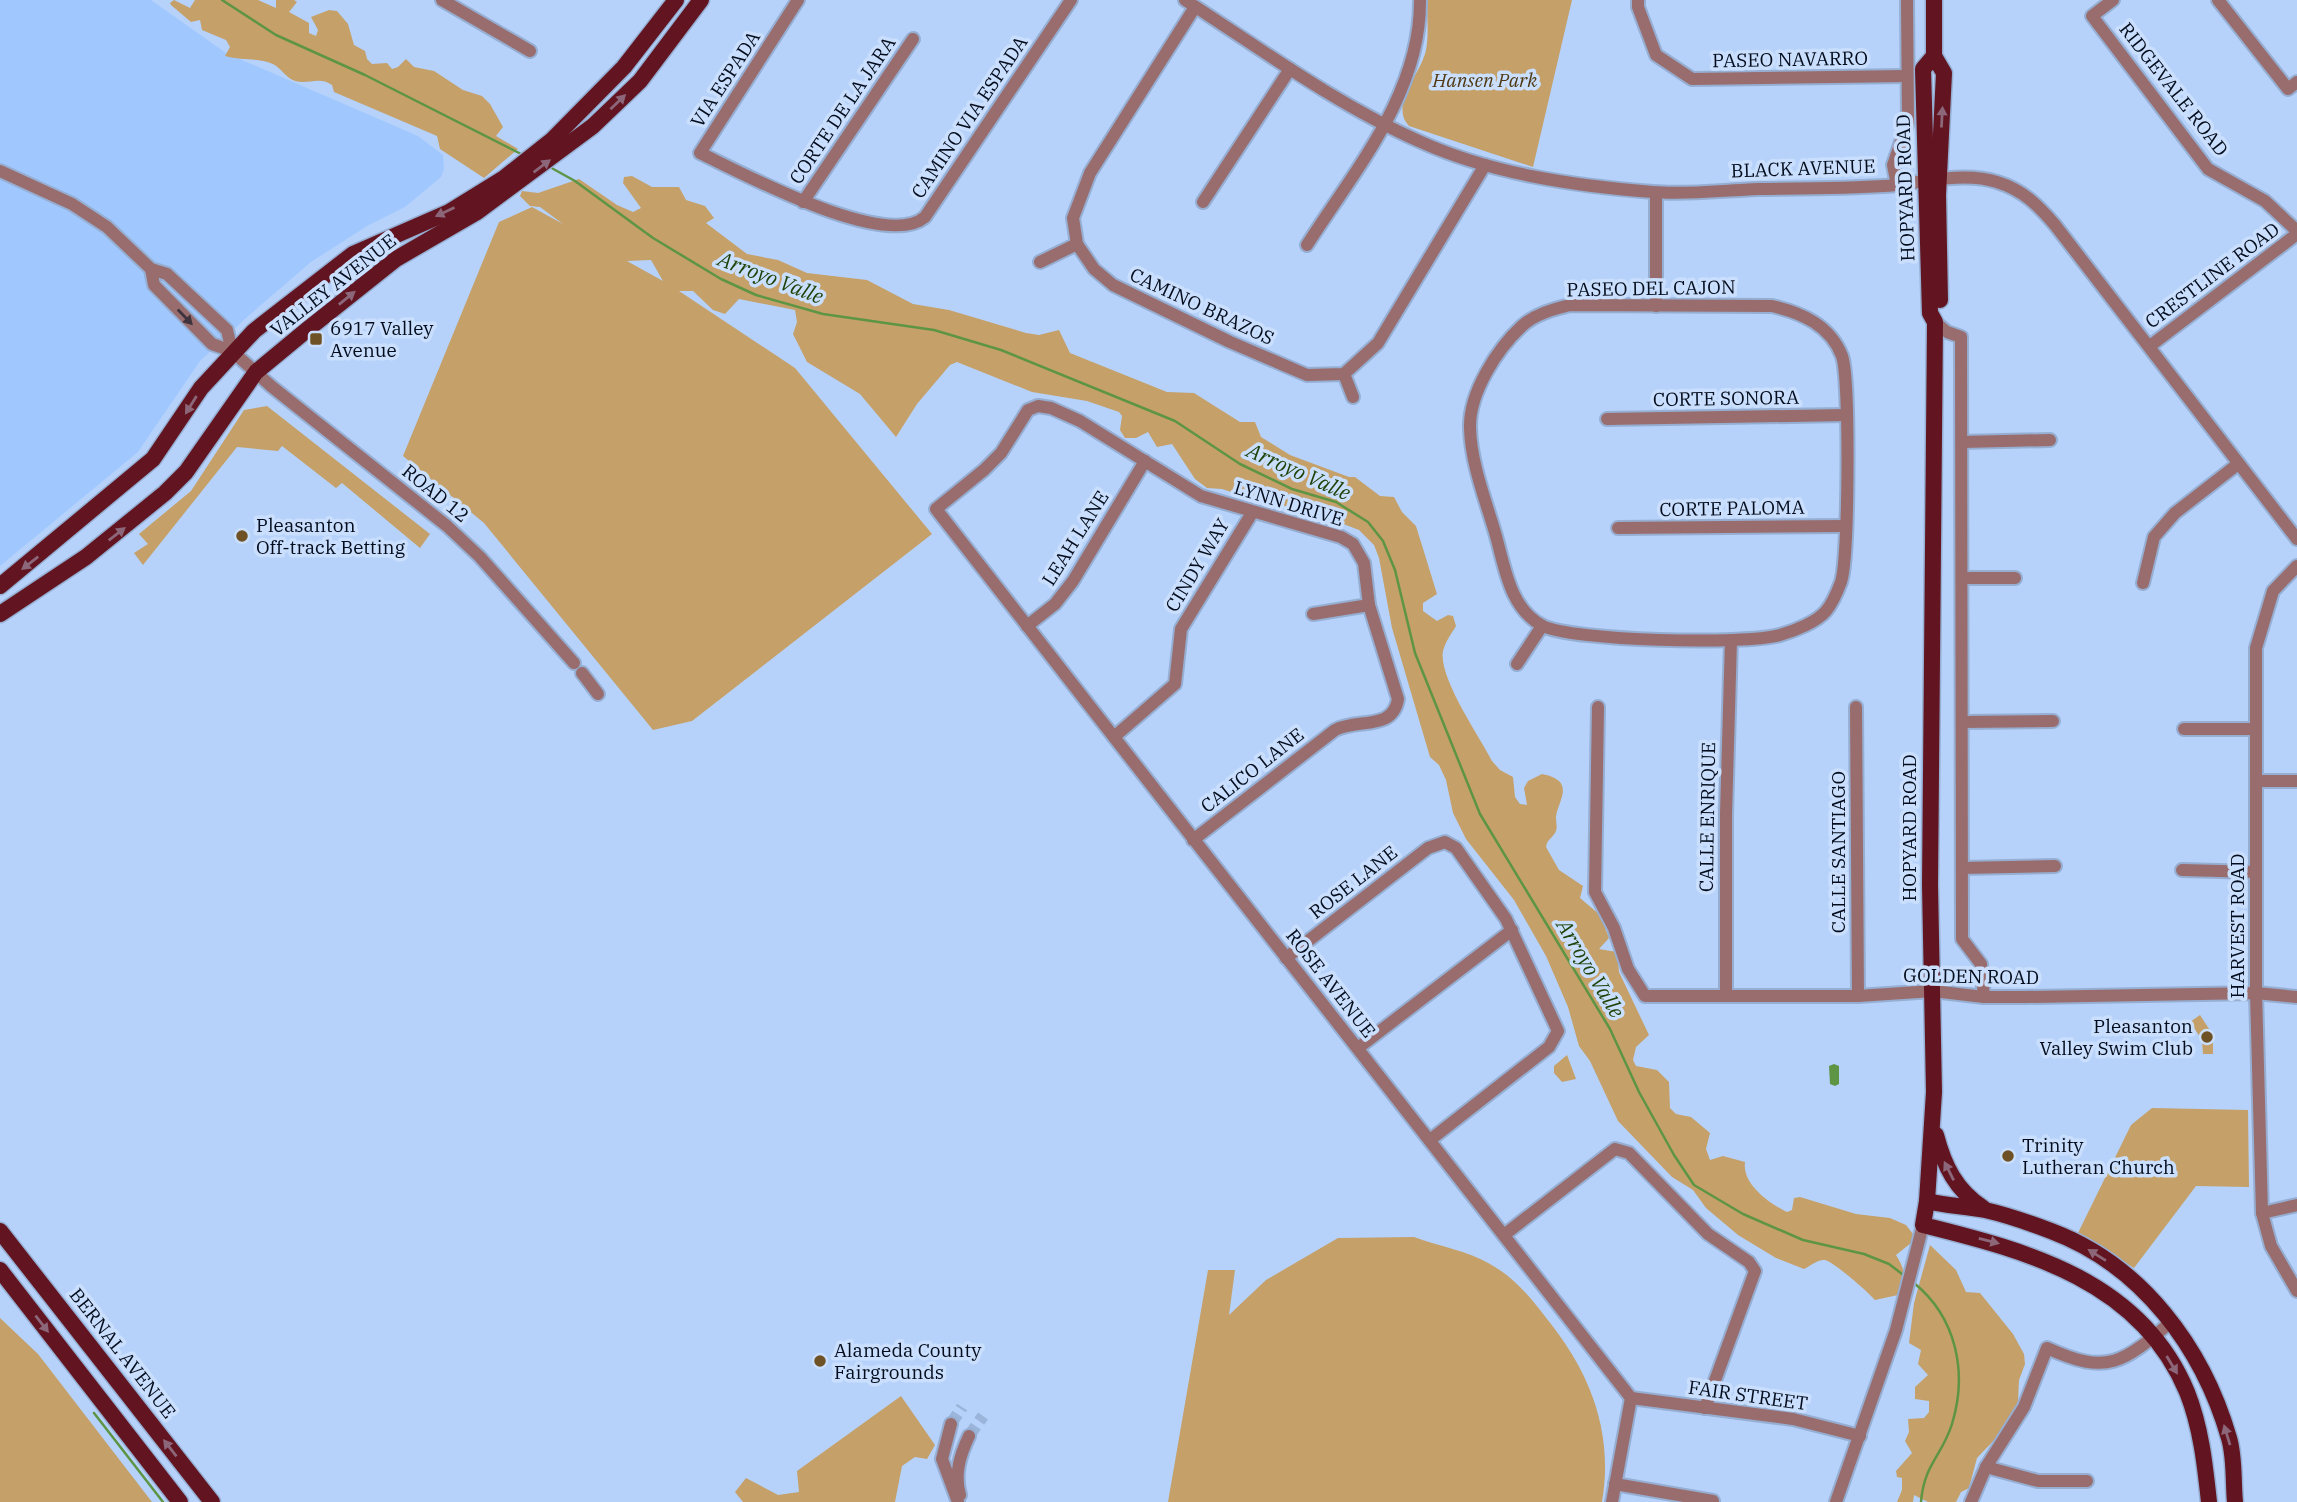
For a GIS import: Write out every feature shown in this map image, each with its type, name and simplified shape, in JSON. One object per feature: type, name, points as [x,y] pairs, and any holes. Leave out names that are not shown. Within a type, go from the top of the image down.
[{"type":"main road","name":"VALLEY AVENUE","points":[[560,144],[676,0]]},
{"type":"main road","name":"VALLEY AVENUE","points":[[0,614],[86,557],[165,493],[186,472],[256,372],[396,259],[510,182],[640,81],[701,0]]},
{"type":"main road","name":"HOPYARD ROAD","points":[[1923,1225],[1932,1121],[1930,873],[1935,322],[1940,313],[1932,181],[1944,74],[1934,55],[1934,0]]},
{"type":"main road","name":"VALLEY AVENUE","points":[[0,586],[153,459],[201,388],[232,351],[302,291],[353,254],[510,182]]},
{"type":"main road","points":[[1932,1121],[1948,1171],[1959,1188],[1985,1210]]},
{"type":"main road","points":[[1927,1201],[1985,1210],[2054,1232],[2086,1247],[2126,1275],[2172,1321],[2208,1378],[2230,1441],[2235,1502]]},
{"type":"main road","points":[[1923,1225],[2009,1247],[2060,1268],[2108,1293],[2154,1336],[2187,1392],[2202,1442],[2209,1502]]},
{"type":"main road","name":"BERNAL AVENUE","points":[[0,1231],[212,1502]]},
{"type":"main road","points":[[0,1270],[180,1502]]},
{"type":"street","points":[[442,0],[530,51]]},
{"type":"street","name":"VIA ESPADA","points":[[798,0],[699,153],[803,202]]},
{"type":"street","name":"CAMINO VIA ESPADA","points":[[803,202],[840,215],[905,228],[916,225],[937,200],[1071,0]]},
{"type":"street","points":[[1307,245],[1385,124],[1405,86],[1416,52],[1420,0]]},
{"type":"street","name":"PASEO NAVARRO","points":[[1638,0],[1638,7],[1656,55],[1692,79],[1907,76]]},
{"type":"street","name":"HOPYARD ROAD","points":[[1897,184],[1893,165],[1908,122],[1907,0]]},
{"type":"street","name":"RIDGEVALE ROAD","points":[[2113,0],[2092,16],[2208,169],[2265,201],[2297,232]]},
{"type":"street","points":[[2218,0],[2288,89],[2297,82]]},
{"type":"street","points":[[1040,262],[1077,244],[1073,218],[1090,173],[1190,3]]},
{"type":"street","name":"BLACK AVENUE","points":[[1190,3],[1290,69],[1385,124],[1422,143],[1485,165],[1580,184],[1656,193],[1994,180],[2019,190],[2034,201],[2150,346],[2297,539]]},
{"type":"street","name":"CORTE DE LA JARA","points":[[803,202],[913,39]]},
{"type":"street","points":[[1203,202],[1290,69]]},
{"type":"street","points":[[1353,397],[1344,374],[1378,343],[1485,165]]},
{"type":"street","points":[[0,172],[84,212],[107,228],[151,269],[167,274],[227,330],[232,351]]},
{"type":"street","points":[[1656,193],[1656,306]]},
{"type":"street","name":"CRESTLINE ROAD","points":[[2150,346],[2297,232]]},
{"type":"street","name":"CAMINO BRAZOS","points":[[1077,244],[1094,270],[1113,285],[1230,342],[1307,375],[1344,374]]},
{"type":"street","points":[[151,269],[154,285],[212,344],[232,351]]},
{"type":"street","name":"PASEO DEL CAJON","points":[[1570,305],[1772,306],[1801,313],[1827,331],[1842,355],[1847,380],[1845,415],[1846,526],[1841,582],[1826,611],[1806,624],[1779,636],[1731,640],[1576,636],[1542,626],[1514,599],[1477,468],[1470,426],[1476,395],[1502,349],[1523,325],[1547,311],[1570,305]]},
{"type":"street","points":[[1935,322],[1947,332],[1961,337],[1962,939],[1981,964],[1984,997]]},
{"type":"street","name":"ROAD 12","points":[[232,351],[447,526],[480,557],[598,694]]},
{"type":"street","name":"LYNN DRIVE","points":[[936,509],[993,462],[1028,410],[1038,406],[1051,408],[1080,421],[1188,489],[1252,513],[1341,537],[1353,544],[1364,564],[1369,605],[1398,699],[1390,719],[1380,722],[1355,722],[1335,730]]},
{"type":"street","name":"CORTE SONORA","points":[[1607,419],[1845,415]]},
{"type":"street","points":[[1962,442],[2050,440]]},
{"type":"street","name":"LEAH LANE","points":[[1027,626],[1055,604],[1073,581],[1145,461]]},
{"type":"street","points":[[2143,583],[2154,537],[2175,513],[2238,464]]},
{"type":"street","name":"ROSE AVENUE","points":[[936,509],[1631,1398]]},
{"type":"street","name":"CINDY WAY","points":[[1114,737],[1175,684],[1181,629],[1252,513]]},
{"type":"street","name":"CORTE PALOMA","points":[[1618,528],[1846,526]]},
{"type":"street","name":"HARVEST ROAD","points":[[2297,566],[2273,591],[2256,648],[2255,729],[2256,993],[2262,1213],[2271,1246],[2297,1291]]},
{"type":"street","points":[[1962,578],[2015,578]]},
{"type":"street","points":[[1312,614],[1369,605]]},
{"type":"street","points":[[1517,664],[1542,626]]},
{"type":"street","name":"CALLE ENRIQUE","points":[[1726,994],[1726,814],[1731,640]]},
{"type":"street","name":"GOLDEN ROAD","points":[[1598,707],[1595,891],[1614,928],[1628,969],[1645,996],[1858,996],[1933,991],[1984,997],[2256,993],[2297,997]]},
{"type":"street","name":"CALLE SANTIAGO","points":[[1856,707],[1858,996]]},
{"type":"street","points":[[1962,722],[2053,721]]},
{"type":"street","points":[[2184,729],[2255,729]]},
{"type":"street","name":"CALICO LANE","points":[[1194,840],[1335,730]]},
{"type":"street","points":[[2257,781],[2297,781]]},
{"type":"street","name":"ROSE LANE","points":[[1286,958],[1428,848],[1445,842],[1456,848],[1482,881],[1512,930]]},
{"type":"street","points":[[1962,869],[2055,866]]},
{"type":"street","points":[[2182,870],[2256,872]]},
{"type":"street","points":[[1358,1048],[1512,930],[1555,1020],[1558,1031],[1555,1040],[1430,1140]]},
{"type":"street","points":[[1504,1235],[1615,1149],[1629,1153],[1708,1234],[1749,1262],[1755,1271],[1705,1408]]},
{"type":"street","points":[[2262,1213],[2297,1205]]},
{"type":"street","name":"HOPYARD ROAD","points":[[1836,1502],[1896,1330],[1923,1225]]},
{"type":"street","points":[[1971,1502],[1986,1467],[2024,1406],[2047,1349],[2079,1363],[2116,1362],[2172,1321]]},
{"type":"street","points":[[1612,1502],[1631,1398]]},
{"type":"street","name":"FAIR STREET","points":[[1631,1398],[1793,1419],[1860,1436]]},
{"type":"street","points":[[951,1424],[942,1460],[960,1502]]},
{"type":"street","points":[[960,1502],[957,1485],[960,1457],[969,1436]]},
{"type":"street","points":[[1986,1467],[2038,1481],[2087,1481]]},
{"type":"street","points":[[1615,1484],[1713,1502]]},
{"type":"shaded area","points":[[0,0],[151,0],[226,53],[418,136],[443,155],[444,169],[441,177],[405,207],[367,226],[311,262],[246,318],[200,361],[138,452],[0,566]]},
{"type":"shaded area","points":[[1829,1066],[1839,1066],[1839,1084],[1835,1086],[1830,1084]]},
{"type":"green space","points":[[174,0],[190,8],[195,0],[258,0],[276,8],[276,0],[294,0],[297,2],[289,12],[309,23],[309,33],[316,36],[318,30],[311,17],[329,10],[337,11],[348,24],[354,45],[365,51],[372,64],[387,63],[392,69],[406,59],[414,67],[434,71],[463,90],[482,96],[490,104],[503,127],[496,136],[518,149],[484,178],[440,149],[437,136],[334,92],[332,85],[327,82],[295,81],[273,64],[225,56],[230,47],[226,40],[202,30],[200,20],[191,22],[171,5]]},
{"type":"green space","name":"Hansen Park","points":[[1427,0],[1572,0],[1533,167],[1409,126],[1404,118],[1404,99],[1426,50]]},
{"type":"green space","points":[[632,176],[652,187],[679,187],[686,200],[705,206],[714,218],[706,223],[747,254],[778,260],[807,273],[867,280],[913,304],[949,310],[1026,333],[1039,335],[1059,330],[1070,353],[1167,392],[1194,393],[1240,422],[1255,422],[1261,437],[1290,455],[1355,477],[1380,496],[1394,497],[1402,512],[1416,526],[1437,594],[1423,603],[1423,611],[1437,621],[1448,615],[1453,616],[1456,626],[1444,648],[1443,662],[1453,691],[1492,761],[1500,770],[1513,777],[1515,797],[1520,804],[1527,805],[1524,788],[1528,781],[1542,774],[1553,777],[1562,786],[1555,833],[1546,847],[1559,870],[1583,886],[1580,898],[1600,915],[1609,938],[1599,949],[1617,952],[1619,972],[1649,1035],[1636,1047],[1633,1060],[1636,1066],[1657,1070],[1669,1082],[1670,1108],[1676,1114],[1691,1117],[1710,1133],[1706,1149],[1710,1160],[1723,1156],[1745,1162],[1745,1170],[1752,1185],[1780,1208],[1787,1212],[1792,1210],[1794,1198],[1800,1197],[1856,1214],[1890,1218],[1906,1225],[1913,1234],[1911,1243],[1896,1255],[1904,1275],[1898,1295],[1875,1300],[1851,1278],[1825,1260],[1804,1269],[1776,1258],[1738,1235],[1706,1208],[1693,1190],[1672,1177],[1618,1121],[1590,1061],[1579,1046],[1568,1007],[1546,956],[1514,900],[1466,839],[1453,813],[1446,780],[1439,765],[1430,757],[1392,628],[1379,558],[1374,545],[1359,530],[1333,520],[1304,515],[1283,505],[1262,502],[1222,489],[1207,488],[1195,479],[1172,444],[1157,447],[1148,432],[1136,438],[1125,438],[1120,430],[1122,416],[1119,412],[1087,401],[1032,392],[957,362],[950,365],[917,404],[896,437],[860,394],[807,362],[793,334],[797,322],[795,310],[739,299],[725,314],[713,310],[693,291],[679,291],[795,368],[932,534],[692,721],[653,730],[484,523],[403,456],[499,222],[532,207],[563,224],[540,207],[530,206],[520,196],[522,191],[538,193],[579,179],[617,205],[633,212],[641,208],[623,183],[624,177]],"holes":[[[651,260],[663,281],[627,261]]]},
{"type":"green space","points":[[267,406],[430,534],[420,548],[342,483],[336,488],[282,446],[278,451],[237,447],[143,565],[134,553],[148,544],[139,534],[191,491],[244,410]]},
{"type":"green space","name":"Pleasanton Valley Swim Club","points":[[2200,1015],[2213,1035],[2213,1054],[2203,1054],[2202,1040],[2190,1022]]},
{"type":"green space","points":[[1567,1055],[1576,1079],[1562,1082],[1554,1073],[1554,1066]]},
{"type":"green space","points":[[2152,1108],[2248,1110],[2249,1187],[2196,1186],[2134,1268],[2078,1233],[2131,1125]]},
{"type":"green space","points":[[1414,1237],[1481,1259],[1499,1269],[1528,1296],[1562,1339],[1586,1382],[1601,1427],[1605,1451],[1602,1502],[1168,1502],[1208,1270],[1235,1270],[1229,1315],[1266,1280],[1338,1238]]},
{"type":"green space","points":[[1930,1245],[1956,1270],[1966,1292],[1980,1293],[2013,1334],[2024,1354],[2025,1364],[2019,1380],[2018,1403],[1998,1436],[1977,1458],[1969,1488],[1961,1492],[1956,1502],[1928,1502],[1914,1495],[1913,1502],[1897,1502],[1902,1490],[1902,1478],[1897,1477],[1896,1471],[1912,1453],[1905,1441],[1909,1432],[1908,1419],[1924,1418],[1929,1412],[1929,1401],[1915,1399],[1915,1387],[1928,1375],[1918,1364],[1921,1350],[1909,1343],[1914,1303]]},
{"type":"green space","points":[[0,1318],[38,1354],[152,1502],[0,1502]]},
{"type":"green space","points":[[901,1396],[935,1445],[927,1459],[915,1457],[902,1466],[895,1502],[743,1502],[735,1492],[746,1478],[778,1495],[799,1492],[797,1471]]},
{"type":"waterway","name":"Arroyo Valle","points":[[222,0],[276,35],[365,75],[523,155]]},
{"type":"waterway","name":"Arroyo Valle","points":[[548,166],[575,181],[653,238],[721,279],[756,295],[823,314],[934,330],[1001,350],[1175,421],[1240,464],[1292,489],[1336,502],[1368,522],[1383,541],[1395,570],[1415,653],[1480,814],[1610,1029],[1639,1092],[1694,1185],[1743,1214],[1803,1240],[1864,1254],[1889,1264],[1906,1277]]},
{"type":"waterway","name":"Arroyo Valle","points":[[1914,1283],[1940,1312],[1949,1329],[1955,1347],[1959,1385],[1952,1424],[1929,1469],[1921,1502]]},
{"type":"waterway","points":[[94,1413],[163,1502]]},
{"type":"tunnel","points":[[951,1424],[962,1407]]},
{"type":"tunnel","points":[[969,1436],[983,1416]]},
{"type":"place","name":"6917 Valley Avenue","points":[[316,339]]},
{"type":"place","name":"Pleasanton Off-track Betting","points":[[242,536]]},
{"type":"place","name":"Pleasanton Valley Swim Club","points":[[2207,1037]]},
{"type":"place","name":"Trinity Lutheran Church","points":[[2008,1156]]},
{"type":"place","name":"Alameda County Fairgrounds","points":[[820,1361]]}]
